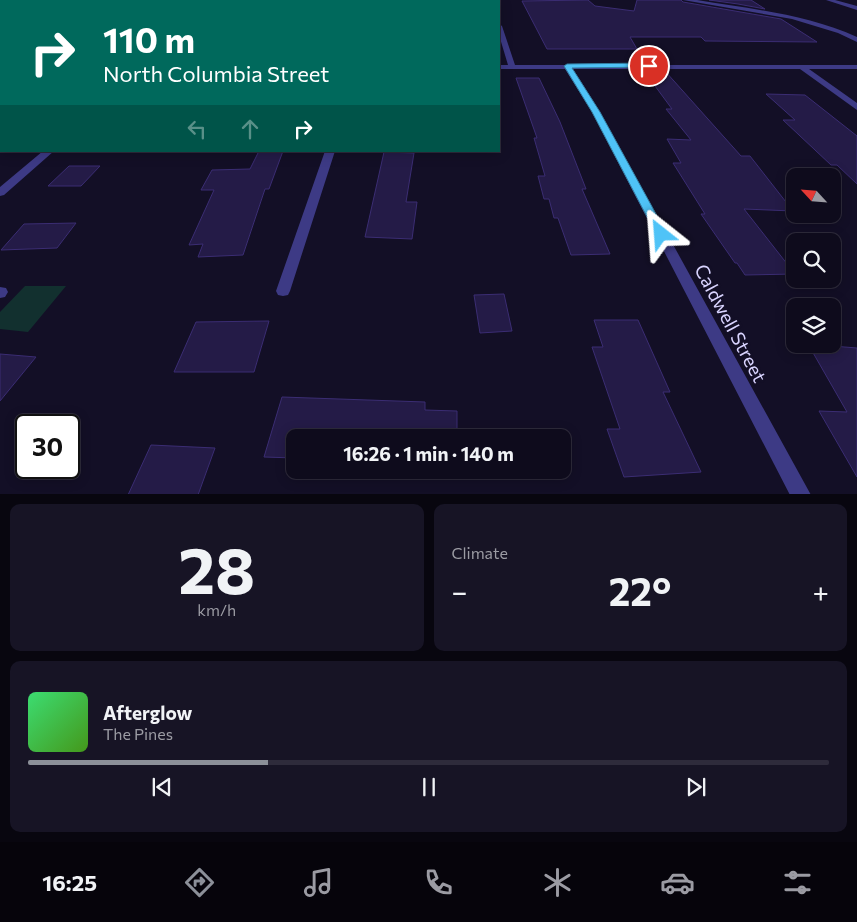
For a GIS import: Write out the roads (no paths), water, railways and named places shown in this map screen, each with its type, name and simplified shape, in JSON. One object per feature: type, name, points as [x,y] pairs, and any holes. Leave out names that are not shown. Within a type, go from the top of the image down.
[{"type":"street","points":[[686,0],[793,17],[840,32],[857,40]]},
{"type":"street","points":[[829,0],[857,8]]},
{"type":"street","points":[[500,29],[512,67]]},
{"type":"street","name":"Caldwell Street","points":[[567,66],[596,112],[801,494]]},
{"type":"street","points":[[800,66],[857,107]]},
{"type":"street","points":[[500,67],[857,66]]},
{"type":"street","points":[[0,193],[48,152]]},
{"type":"street","points":[[283,291],[330,152]]}]
